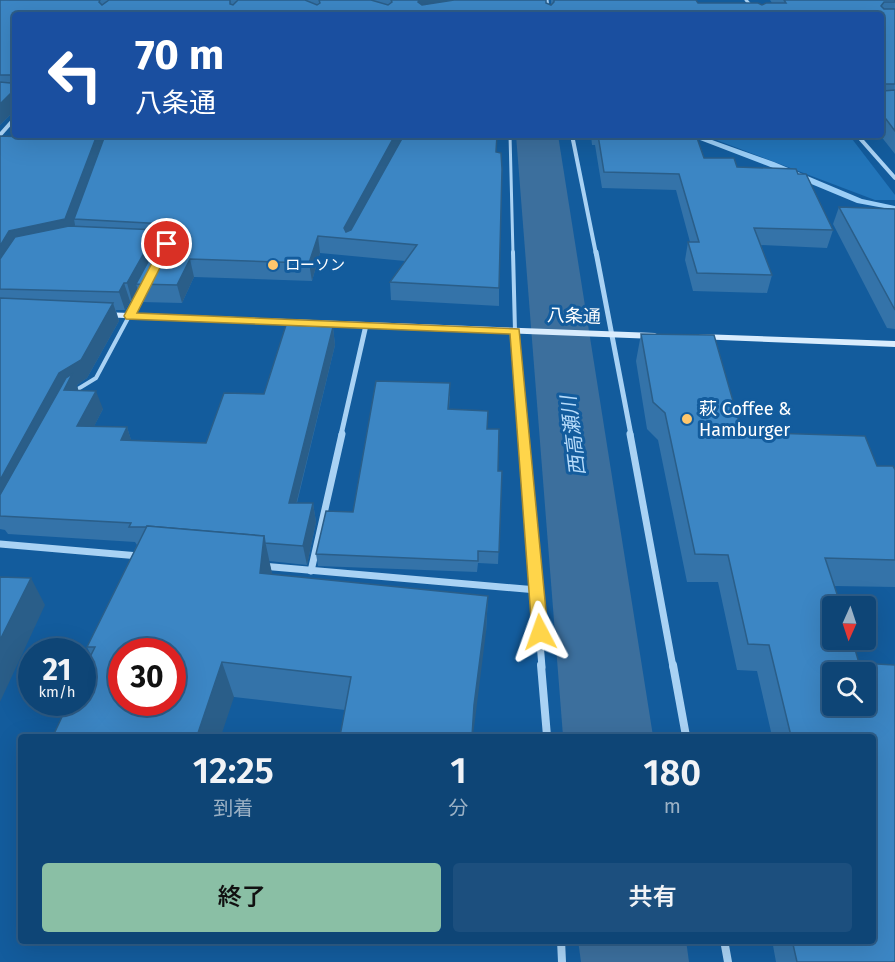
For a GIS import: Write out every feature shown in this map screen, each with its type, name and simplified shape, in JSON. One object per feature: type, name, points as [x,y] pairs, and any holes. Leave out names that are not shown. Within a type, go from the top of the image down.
[{"type":"main road","name":"八条通","points":[[94,315],[671,336]]},
{"type":"main road","points":[[694,337],[895,344]]},
{"type":"street","points":[[746,0],[756,12]]},
{"type":"street","points":[[0,135],[12,121]]},
{"type":"street","points":[[573,138],[612,334],[686,734]]},
{"type":"street","points":[[860,138],[895,178]]},
{"type":"street","points":[[311,571],[366,325]]},
{"type":"street","points":[[515,331],[547,734]]},
{"type":"street","points":[[0,544],[143,556]]},
{"type":"street","points":[[251,566],[537,590]]},
{"type":"street","points":[[561,944],[562,962]]},
{"type":"street","points":[[725,944],[728,962]]},
{"type":"lane","points":[[510,138],[515,331]]},
{"type":"lane","points":[[70,394],[96,378],[146,285]]},
{"type":"shaded area","points":[[711,138],[851,138],[895,195],[895,200],[875,200]]},
{"type":"building","points":[[0,0],[100,0],[102,5],[109,0],[230,0],[230,4],[233,5],[238,0],[305,0],[317,5],[320,3],[319,0],[371,0],[388,5],[392,2],[391,0],[419,0],[418,2],[422,5],[454,0],[546,0],[546,3],[551,5],[554,0],[696,0],[698,3],[758,3],[762,5],[786,3],[784,0],[895,0],[895,2],[884,2],[881,6],[884,9],[895,9],[895,84],[884,84],[884,12],[12,12],[12,76],[0,75]]},
{"type":"building","points":[[12,80],[12,92],[0,104],[0,82],[10,83]]},
{"type":"building","points":[[895,90],[895,131],[884,119],[884,91]]},
{"type":"building","points":[[0,136],[96,138],[65,219],[9,231],[0,246]]},
{"type":"building","points":[[104,138],[393,138],[344,228],[346,232],[351,230],[402,138],[497,138],[496,152],[501,153],[499,288],[390,282],[417,245],[318,236],[309,263],[190,259],[177,285],[136,284],[166,224],[74,219]]},
{"type":"building","points":[[598,138],[697,138],[704,158],[734,158],[737,167],[796,169],[798,174],[806,174],[833,230],[754,228],[772,275],[697,273],[688,242],[699,242],[679,174],[604,172]]},
{"type":"building","points":[[839,207],[895,209],[895,310]]},
{"type":"building","points":[[69,226],[157,230],[127,283],[124,283],[119,292],[0,289],[0,259],[15,237]]},
{"type":"building","points":[[0,298],[113,303],[81,360],[59,373],[0,480]]},
{"type":"building","points":[[286,325],[333,327],[289,503],[313,503],[303,546],[265,543],[264,536],[147,526],[129,527],[131,523],[0,516],[0,495],[66,378],[72,374],[64,390],[96,391],[77,426],[127,427],[121,440],[206,443],[224,393],[264,394]]},
{"type":"building","points":[[641,334],[714,335],[742,432],[865,436],[877,466],[893,466],[895,470],[895,560],[825,558],[838,596],[822,596],[822,650],[855,650],[859,662],[822,662],[822,716],[876,716],[876,664],[895,665],[895,962],[797,962],[793,944],[876,944],[876,734],[791,734],[769,645],[748,644],[728,555],[695,554],[665,413],[653,402]]},
{"type":"building","points":[[376,381],[450,383],[448,409],[488,411],[487,429],[499,429],[498,471],[502,471],[499,552],[478,551],[478,561],[316,554],[326,511],[353,512]]},
{"type":"building","points":[[147,526],[264,536],[260,573],[488,596],[472,734],[340,734],[351,677],[222,662],[198,734],[54,734],[62,716],[96,716],[96,638],[91,638]]},
{"type":"building","points":[[0,577],[31,578],[0,640]]},
{"type":"waterway","name":"西高瀬川","points":[[537,138],[608,734]]},
{"type":"waterway","points":[[699,138],[771,164],[860,201],[895,208]]},
{"type":"waterway","name":"西高瀬川","points":[[633,944],[635,962]]},
{"type":"place","name":"ローソン","points":[[273,265]]},
{"type":"place","name":"萩 Coffee & Hamburger","points":[[687,419]]},
{"type":"route","points":[[167,244],[130,316],[515,331],[540,632]]}]
